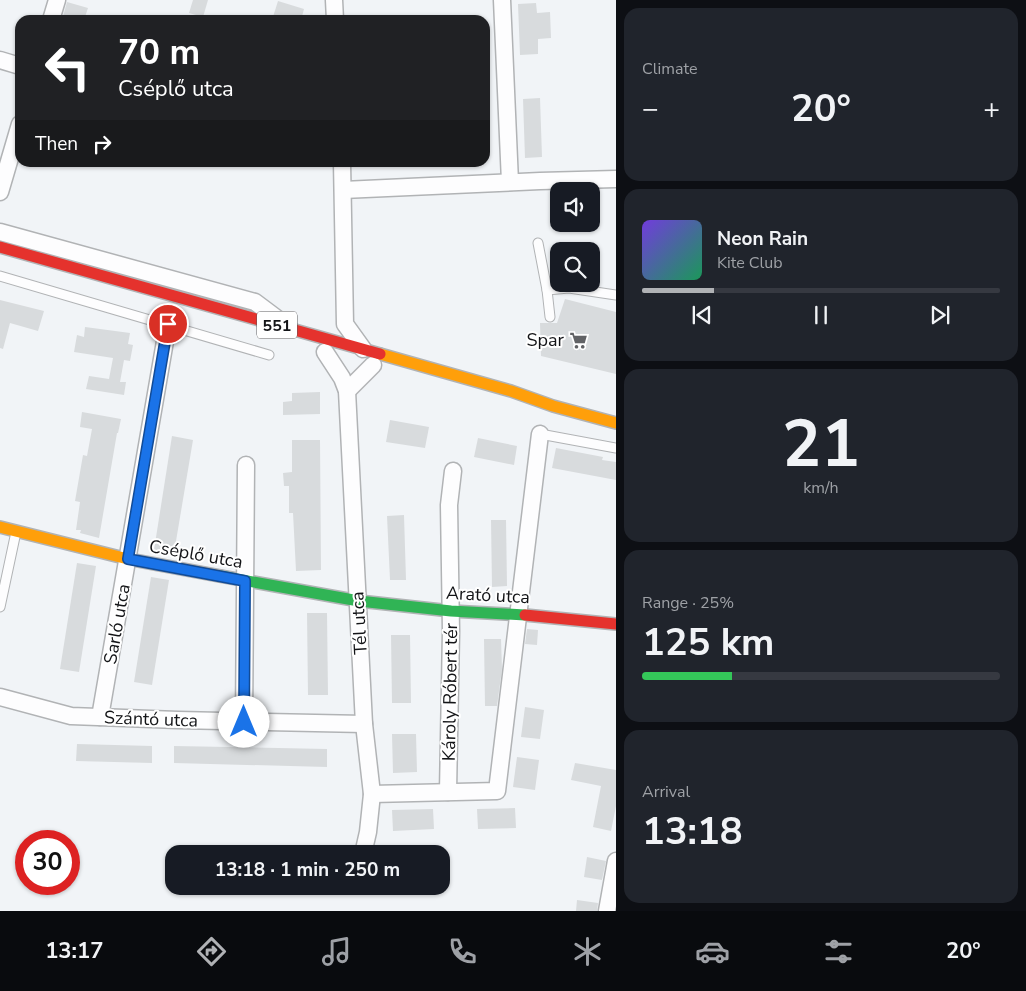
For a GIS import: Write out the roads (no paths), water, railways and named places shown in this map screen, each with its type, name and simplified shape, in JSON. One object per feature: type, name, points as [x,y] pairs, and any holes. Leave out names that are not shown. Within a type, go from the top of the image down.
[{"type":"main road","name":"551","points":[[0,247],[291,328],[319,346],[341,356]]},
{"type":"main road","points":[[0,256],[76,280]]},
{"type":"main road","name":"551","points":[[319,346],[511,390],[553,406],[616,423]]},
{"type":"main road","name":"551","points":[[360,355],[378,366]]},
{"type":"main road","name":"551","points":[[430,380],[507,400],[553,406]]},
{"type":"main road","name":"Cséplő utca","points":[[0,527],[128,559],[359,601]]},
{"type":"main road","name":"Arató utca","points":[[359,601],[451,611],[518,614],[616,624]]},
{"type":"street","points":[[52,15],[57,0]]},
{"type":"street","points":[[334,0],[335,15]]},
{"type":"street","points":[[502,0],[510,182]]},
{"type":"street","points":[[0,60],[15,64]]},
{"type":"street","points":[[0,192],[15,141]]},
{"type":"street","points":[[341,167],[345,324],[360,355]]},
{"type":"street","points":[[343,190],[616,179]]},
{"type":"street","points":[[0,232],[255,302],[291,328]]},
{"type":"street","name":"Sarló utca","points":[[100,717],[168,324]]},
{"type":"street","points":[[319,346],[345,324]]},
{"type":"street","name":"Tél utca","points":[[319,346],[342,378],[348,391],[364,724],[372,794],[365,845]]},
{"type":"street","points":[[348,391],[378,366]]},
{"type":"street","points":[[372,794],[497,791],[540,434]]},
{"type":"street","points":[[244,722],[246,465]]},
{"type":"street","name":"Károly Róbert tér","points":[[448,792],[451,611],[449,505],[453,471]]},
{"type":"street","name":"Szántó utca","points":[[0,697],[72,716],[364,724]]},
{"type":"street","points":[[607,911],[616,861]]},
{"type":"lane","points":[[538,243],[550,317]]},
{"type":"lane","points":[[0,276],[269,355]]},
{"type":"lane","points":[[547,290],[569,288],[616,295]]},
{"type":"lane","points":[[540,434],[616,448]]},
{"type":"lane","points":[[0,607],[16,531]]},
{"type":"place","name":"Spar","points":[[578,340]]}]
